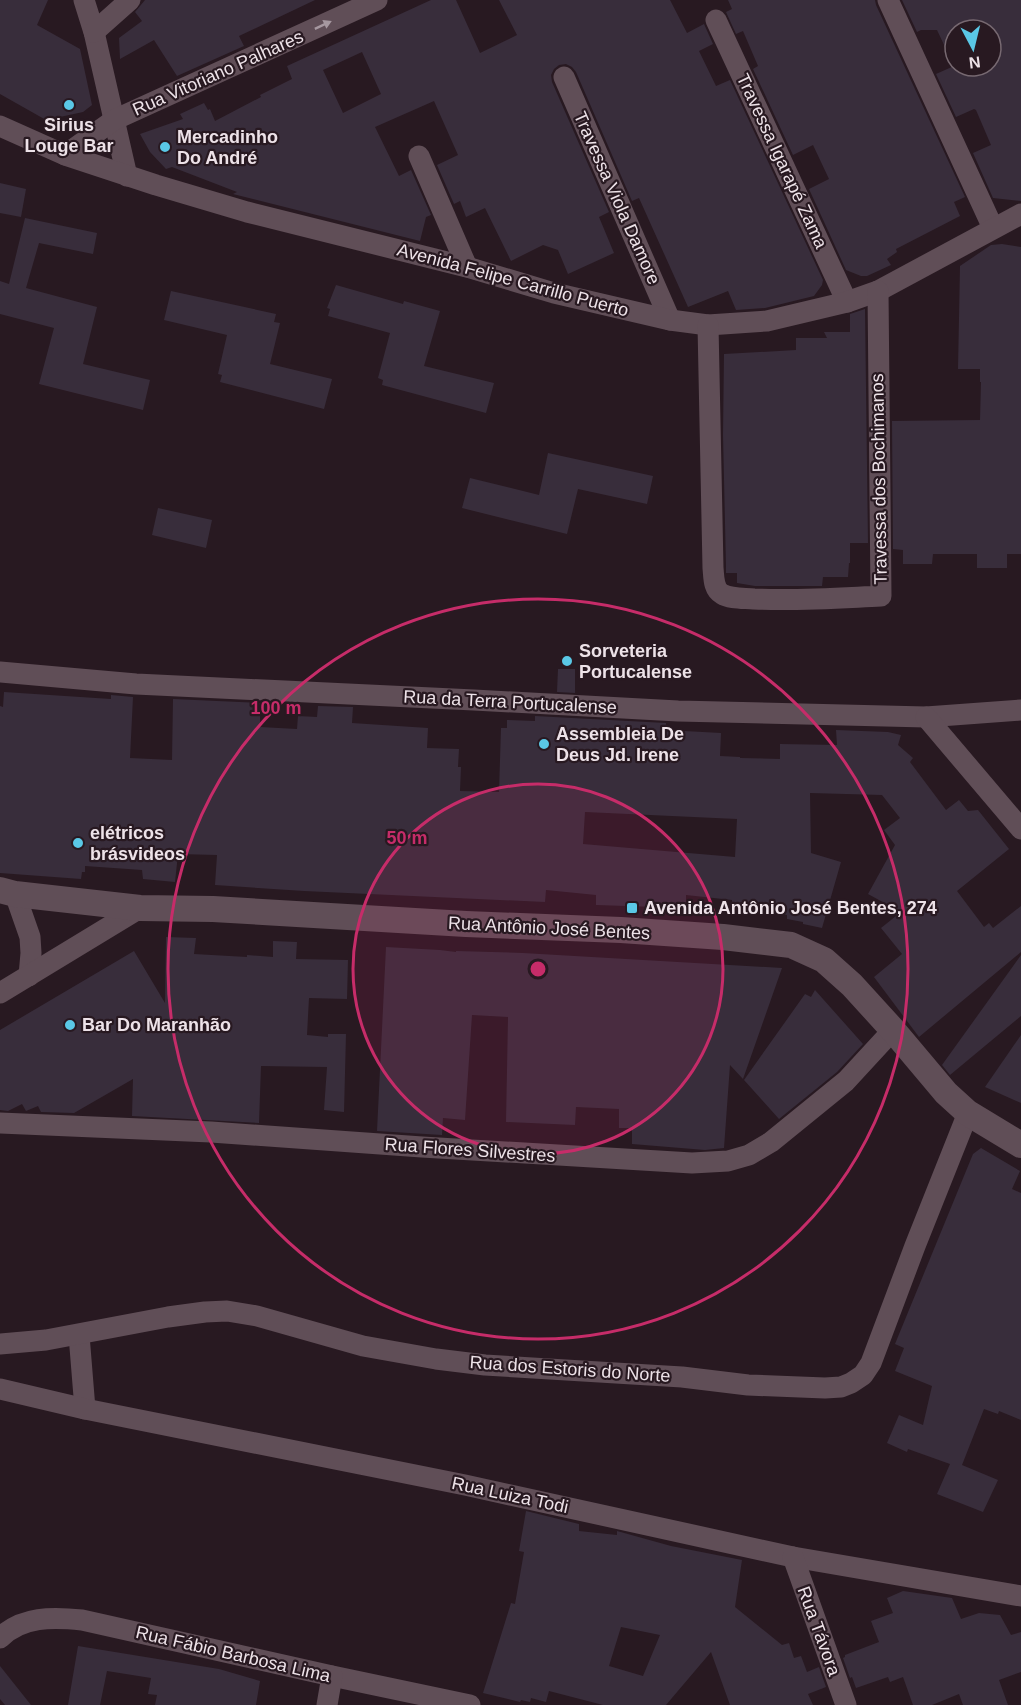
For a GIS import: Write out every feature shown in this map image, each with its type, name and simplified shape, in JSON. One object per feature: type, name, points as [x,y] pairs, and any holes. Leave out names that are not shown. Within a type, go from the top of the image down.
[{"type":"street","points":[[84,0],[94,32],[127,176]]},
{"type":"street","points":[[94,32],[129,0]]},
{"type":"street","name":"Rua Vitoriano Palhares","points":[[65,155],[114,120],[376,0]]},
{"type":"street","points":[[888,0],[993,228]]},
{"type":"street","name":"Travessa Igarapé Zama","points":[[716,20],[847,302]]},
{"type":"street","name":"Travessa Viola Damore","points":[[564,77],[670,320]]},
{"type":"street","name":"Avenida Felipe Carrillo Puerto","points":[[0,126],[65,155],[247,212],[467,267],[554,292],[670,320],[708,325],[767,321],[847,302],[878,291],[1021,214]]},
{"type":"street","points":[[419,156],[467,267]]},
{"type":"street","name":"Travessa dos Bochimanos","points":[[708,325],[713,568],[720,593],[733,597],[784,600],[881,596],[878,291]]},
{"type":"street","name":"Rua da Terra Portucalense","points":[[0,672],[136,684],[678,711],[926,717],[1021,710]]},
{"type":"street","points":[[926,717],[1021,829]]},
{"type":"street","points":[[8,892],[30,937],[29,976]]},
{"type":"street","name":"Rua Antônio José Bentes","points":[[8,892],[140,908],[213,909],[466,924],[621,930],[723,937],[791,945],[824,960],[852,985],[946,1094],[968,1113],[1021,1144]]},
{"type":"street","points":[[0,993],[140,908]]},
{"type":"street","name":"Rua Flores Silvestres","points":[[0,1123],[211,1132],[430,1148],[692,1163],[728,1161],[749,1155],[792,1126],[846,1081],[892,1030]]},
{"type":"street","name":"Rua dos Estoris do Norte","points":[[0,1344],[46,1340],[168,1317],[227,1311],[257,1316],[363,1346],[436,1359],[485,1365],[682,1377],[788,1388],[841,1387],[863,1375],[871,1363],[968,1113]]},
{"type":"street","points":[[79,1335],[85,1409]]},
{"type":"street","name":"Rua Luiza Todi","points":[[0,1389],[85,1409],[465,1485],[793,1557],[1021,1596]]},
{"type":"street","name":"Rua Távora","points":[[793,1557],[846,1705]]},
{"type":"street","name":"Rua Fábio Barbosa Lima","points":[[0,1638],[7,1631],[30,1620],[60,1618],[82,1620],[470,1705]]},
{"type":"street","points":[[327,1705],[332,1676]]},
{"type":"building","points":[[0,0],[48,0],[37,25],[80,49],[92,105],[83,112],[46,120],[0,94]]},
{"type":"building","points":[[145,0],[315,0],[239,36],[244,46],[177,76],[154,40],[120,59],[119,38],[142,21],[135,12]]},
{"type":"building","points":[[431,0],[456,0],[480,53],[517,35],[499,0],[670,0],[687,33],[704,24],[713,44],[699,51],[716,86],[730,80],[823,280],[822,285],[814,296],[765,308],[736,310],[728,291],[688,307],[639,198],[632,201],[576,72],[566,64],[554,69],[551,75],[552,82],[609,212],[599,217],[614,253],[568,274],[558,250],[543,245],[511,261],[485,208],[466,217],[460,201],[454,204],[437,165],[458,155],[434,101],[375,127],[399,176],[411,170],[431,215],[426,217],[420,241],[233,194],[237,192],[172,167],[166,169],[150,152],[140,134],[183,119],[180,114],[204,103],[208,110],[210,109],[215,121],[292,79],[287,66]],"holes":[[[362,52],[381,94],[343,113],[323,70]]]},
{"type":"building","points":[[728,0],[875,0],[965,197],[954,202],[960,216],[896,249],[897,252],[887,259],[891,265],[867,276],[846,270],[809,189],[829,179],[813,145],[793,155],[753,69],[758,66],[743,31],[736,34],[726,12],[732,9]]},
{"type":"building","points":[[902,0],[1021,0],[1021,201],[993,198],[973,153],[991,145],[976,110],[956,117],[936,74],[943,71],[943,78],[1003,78],[1003,18],[943,18],[943,43],[937,30],[917,32]]},
{"type":"building","points":[[0,183],[26,189],[21,217],[0,213]]},
{"type":"building","points":[[25,218],[97,233],[93,254],[39,243],[26,288],[97,307],[83,364],[150,380],[143,410],[39,384],[54,328],[0,314],[0,281],[9,284]]},
{"type":"building","points":[[991,245],[1021,247],[1021,554],[1007,554],[1007,568],[977,568],[977,554],[933,554],[932,564],[903,564],[903,550],[893,549],[892,421],[980,420],[980,369],[958,369],[960,266]]},
{"type":"building","points":[[336,285],[403,304],[404,301],[440,311],[424,366],[494,383],[486,413],[382,385],[383,380],[378,378],[390,333],[328,316],[330,309],[327,308]]},
{"type":"building","points":[[171,291],[276,314],[274,322],[280,323],[270,364],[332,379],[324,409],[220,382],[222,375],[218,374],[227,335],[164,320]]},
{"type":"building","points":[[865,309],[868,543],[850,543],[848,577],[823,577],[822,586],[755,586],[737,583],[737,573],[726,573],[724,354],[796,350],[796,338],[827,338],[824,332],[850,332],[850,314]]},
{"type":"building","points":[[548,453],[653,476],[647,504],[578,489],[567,534],[462,508],[470,478],[539,495]]},
{"type":"building","points":[[158,508],[212,520],[206,548],[152,535]]},
{"type":"building","points":[[558,669],[575,669],[575,693],[557,692]]},
{"type":"building","points":[[4,692],[111,699],[111,695],[133,697],[130,758],[172,760],[173,699],[260,703],[260,727],[297,729],[298,716],[317,717],[318,706],[353,707],[352,723],[428,728],[427,748],[459,749],[460,791],[499,792],[501,728],[507,728],[507,720],[535,721],[535,716],[666,723],[666,730],[721,733],[720,756],[740,758],[780,759],[780,744],[837,745],[836,730],[888,732],[901,735],[898,745],[913,758],[910,762],[946,810],[959,800],[968,811],[978,810],[1009,849],[957,891],[984,927],[989,923],[993,928],[1021,906],[1021,952],[919,1037],[874,977],[902,954],[881,928],[901,912],[868,894],[895,845],[884,830],[900,818],[882,795],[810,793],[811,853],[841,862],[822,928],[787,919],[787,915],[732,906],[732,900],[686,895],[686,908],[596,905],[596,895],[546,890],[545,902],[215,885],[217,855],[178,854],[175,882],[143,879],[142,870],[85,866],[81,879],[0,873],[0,706],[3,707]],"holes":[[[585,812],[737,819],[735,857],[583,844]]]},
{"type":"building","points":[[166,937],[196,938],[194,954],[273,957],[273,941],[297,942],[296,959],[348,960],[347,999],[309,998],[307,1035],[328,1037],[328,1034],[346,1034],[344,1112],[324,1110],[327,1067],[261,1066],[259,1123],[132,1116],[133,1079],[74,1113],[41,1112],[38,1106],[26,1111],[22,1104],[8,1111],[0,1110],[0,1030],[134,951],[165,1003]]},
{"type":"building","points":[[386,947],[782,968],[743,1079],[730,1065],[724,1148],[705,1150],[632,1144],[632,1128],[619,1128],[619,1109],[576,1107],[575,1125],[506,1122],[508,1017],[472,1015],[465,1120],[443,1118],[442,1135],[377,1131]]},
{"type":"building","points":[[1021,955],[1021,1016],[950,1075],[942,1065]]},
{"type":"building","points":[[815,990],[863,1044],[837,1072],[779,1119],[744,1080],[805,994],[811,997]]},
{"type":"building","points":[[1021,1035],[1021,1103],[985,1087]]},
{"type":"building","points":[[981,1148],[1020,1171],[1012,1189],[1021,1193],[1021,1420],[999,1411],[998,1414],[984,1409],[962,1465],[998,1480],[983,1512],[937,1494],[950,1464],[908,1449],[907,1452],[887,1443],[899,1415],[923,1425],[932,1386],[895,1371],[904,1348],[895,1344],[973,1154]]},
{"type":"building","points":[[526,1511],[579,1524],[579,1531],[617,1535],[617,1531],[671,1546],[742,1560],[735,1607],[782,1645],[789,1643],[794,1658],[801,1656],[807,1672],[819,1667],[826,1687],[808,1694],[813,1705],[730,1705],[711,1652],[666,1705],[603,1705],[549,1691],[546,1702],[531,1698],[530,1702],[521,1700],[520,1702],[483,1693],[511,1603],[515,1604],[524,1552],[519,1551]],"holes":[[[621,1627],[660,1635],[643,1676],[609,1666]]]},
{"type":"building","points":[[903,1591],[952,1598],[961,1619],[979,1613],[1000,1615],[1011,1635],[1021,1632],[1021,1672],[999,1680],[1008,1705],[963,1705],[959,1694],[932,1705],[913,1705],[903,1677],[890,1682],[888,1677],[856,1688],[843,1658],[845,1655],[879,1642],[871,1621],[893,1613],[887,1598]]},
{"type":"building","points":[[78,1646],[219,1669],[260,1681],[256,1705],[155,1705],[157,1695],[148,1694],[151,1678],[107,1671],[100,1705],[68,1705]]},
{"type":"building","points":[[0,1666],[31,1705],[5,1705],[0,1699]]},
{"type":"place","name":"Sirius Louge Bar","points":[[69,105]]},
{"type":"place","name":"Mercadinho Do André","points":[[165,147]]},
{"type":"place","name":"Sorveteria Portucalense","points":[[567,661]]},
{"type":"place","name":"Assembleia De Deus Jd. Irene","points":[[544,744]]},
{"type":"place","name":"elétricos brásvideos","points":[[78,843]]},
{"type":"place","name":"Avenida Antônio José Bentes, 274","points":[[632,908]]},
{"type":"place","name":"Bar Do Maranhão","points":[[70,1025]]}]
